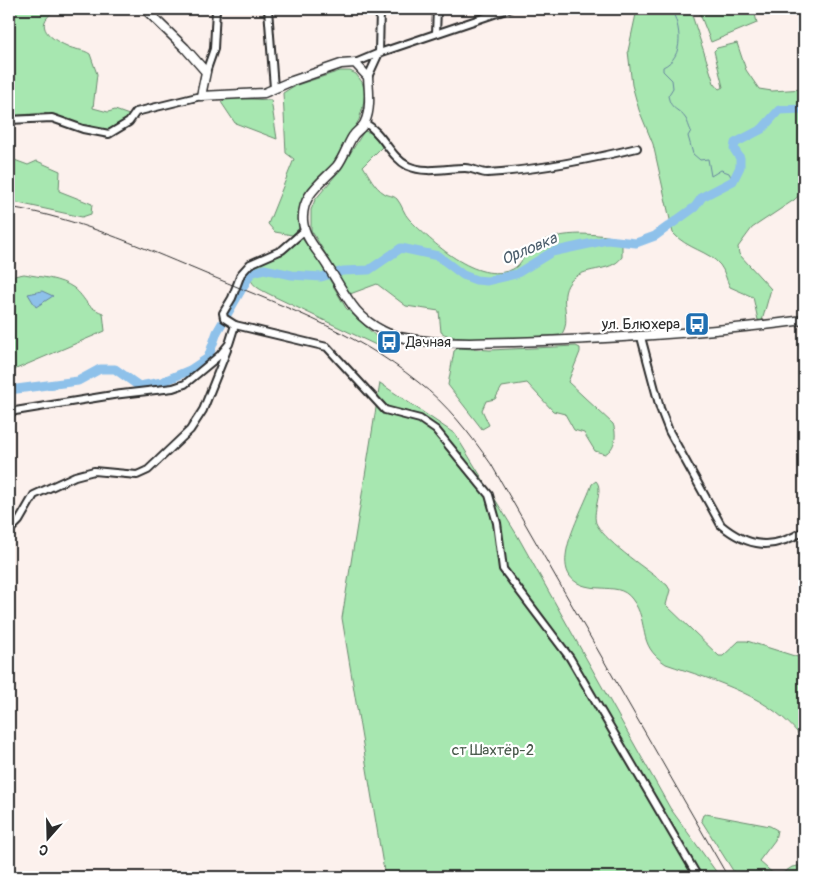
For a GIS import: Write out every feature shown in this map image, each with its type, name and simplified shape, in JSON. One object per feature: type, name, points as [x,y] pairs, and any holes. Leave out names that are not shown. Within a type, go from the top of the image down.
[{"type":"main road","points":[[145,9],[185,48],[206,72],[201,96],[256,94],[342,64],[355,63],[368,77],[369,110],[365,123],[354,135],[338,164],[311,190],[303,210],[304,230],[330,270],[346,300],[358,314],[392,335],[440,342],[472,343],[641,337],[804,320]]},
{"type":"street","points":[[206,72],[214,49],[216,9]]},
{"type":"street","points":[[268,9],[274,88]]},
{"type":"street","points":[[368,77],[379,53],[380,9]]},
{"type":"street","points":[[436,33],[437,9]]},
{"type":"street","points":[[355,63],[489,12],[509,9]]},
{"type":"street","points":[[10,120],[29,117],[52,118],[98,133],[109,134],[129,122],[136,112],[201,96]]},
{"type":"street","points":[[365,123],[380,135],[402,162],[410,167],[436,171],[465,168],[484,173],[524,171],[638,148]]},
{"type":"street","points":[[304,230],[282,250],[256,260],[244,270],[237,282],[232,298],[223,313],[226,319],[235,325],[328,347],[385,410],[420,418],[436,430],[489,495],[497,523],[503,569],[570,658],[698,877]]},
{"type":"street","points":[[9,531],[19,521],[34,496],[75,476],[94,472],[136,475],[148,470],[190,430],[207,401],[235,325]]},
{"type":"street","points":[[641,337],[660,408],[669,431],[720,525],[746,540],[764,545],[777,544],[804,531]]},
{"type":"street","points":[[9,412],[113,395],[173,388],[185,384],[210,365],[229,344]]},
{"type":"green space","points":[[9,9],[58,9],[46,19],[45,29],[48,34],[60,42],[90,54],[97,74],[93,108],[108,112],[115,110],[129,115],[131,118],[111,132],[89,128],[44,113],[9,116]]},
{"type":"green space","points":[[631,9],[690,9],[714,83],[719,89],[723,87],[714,51],[717,48],[737,43],[746,70],[759,89],[772,91],[804,89],[804,191],[794,200],[752,228],[738,247],[739,254],[771,289],[762,321],[758,320],[753,297],[730,287],[722,267],[715,260],[685,243],[673,233],[653,144],[639,110],[632,85],[628,51],[636,14]]},
{"type":"green space","points":[[698,9],[754,9],[757,23],[711,42]]},
{"type":"green space","points":[[340,71],[350,71],[356,74],[362,82],[365,92],[359,120],[333,163],[309,188],[302,205],[299,228],[292,235],[275,232],[268,224],[294,159],[286,153],[283,93],[294,86]]},
{"type":"green space","points":[[229,98],[271,100],[277,139],[235,123],[221,102]]},
{"type":"green space","points":[[364,131],[373,133],[382,147],[363,166],[375,184],[384,193],[397,199],[407,217],[429,238],[456,259],[470,266],[499,273],[513,269],[533,247],[552,238],[574,234],[618,238],[622,244],[622,257],[611,266],[582,273],[570,282],[565,295],[566,323],[561,335],[479,339],[449,336],[441,332],[439,311],[406,306],[377,284],[350,294],[311,230],[311,210],[315,200],[340,170]]},
{"type":"green space","points":[[9,158],[28,165],[37,161],[60,171],[59,191],[92,204],[91,214],[82,217],[9,201]]},
{"type":"green space","points":[[301,237],[320,263],[346,308],[380,340],[378,346],[271,295],[253,283],[251,275],[255,264],[284,254]]},
{"type":"green space","points":[[24,274],[56,280],[74,288],[89,305],[103,313],[105,331],[9,372],[9,277]]},
{"type":"green space","points":[[576,346],[580,348],[580,352],[568,382],[613,424],[615,440],[609,451],[605,454],[595,451],[584,433],[574,430],[565,414],[553,411],[527,383],[502,387],[495,399],[486,401],[482,410],[489,425],[482,429],[448,385],[454,351],[458,348],[490,350]]},
{"type":"green space","name":"ст Шахтёр-2","points":[[380,383],[455,434],[517,535],[670,808],[720,877],[385,877],[342,618]]},
{"type":"green space","points":[[596,481],[599,490],[595,514],[597,525],[619,549],[667,585],[670,590],[666,605],[719,656],[723,656],[739,641],[747,641],[804,659],[804,741],[791,725],[760,701],[723,684],[666,664],[656,656],[650,649],[647,641],[638,608],[629,595],[618,590],[581,585],[570,576],[566,563],[567,548],[572,531],[592,484]]},
{"type":"green space","points":[[703,815],[770,826],[777,830],[775,840],[759,861],[777,877],[737,877],[701,820]]},
{"type":"green space","points":[[804,865],[804,877],[777,877],[792,867]]},
{"type":"water","points":[[42,291],[53,296],[36,307],[28,294]]},
{"type":"waterway","points":[[671,9],[677,24],[679,41],[675,56],[663,67],[663,71],[672,80],[673,88],[668,96],[669,101],[683,115],[687,122],[691,131],[688,136],[693,154],[700,160],[708,159],[711,176],[721,170],[729,173],[733,181]]},
{"type":"waterway","name":"Орловка","points":[[9,390],[78,381],[100,369],[115,369],[139,386],[162,382],[190,370],[208,358],[217,332],[251,273],[264,269],[292,275],[321,277],[343,271],[369,270],[401,248],[438,256],[463,275],[476,280],[487,281],[516,274],[552,252],[607,240],[636,243],[655,236],[695,207],[702,197],[733,181],[740,167],[740,158],[734,149],[735,143],[762,129],[779,110],[804,109]]},
{"type":"railway","points":[[9,207],[58,218],[106,233],[313,319],[367,347],[418,382],[439,400],[491,464],[728,877]]},
{"type":"place","name":"ул. Блюхера","points":[[697,324]]},
{"type":"place","name":"Дачная","points":[[389,342]]}]
